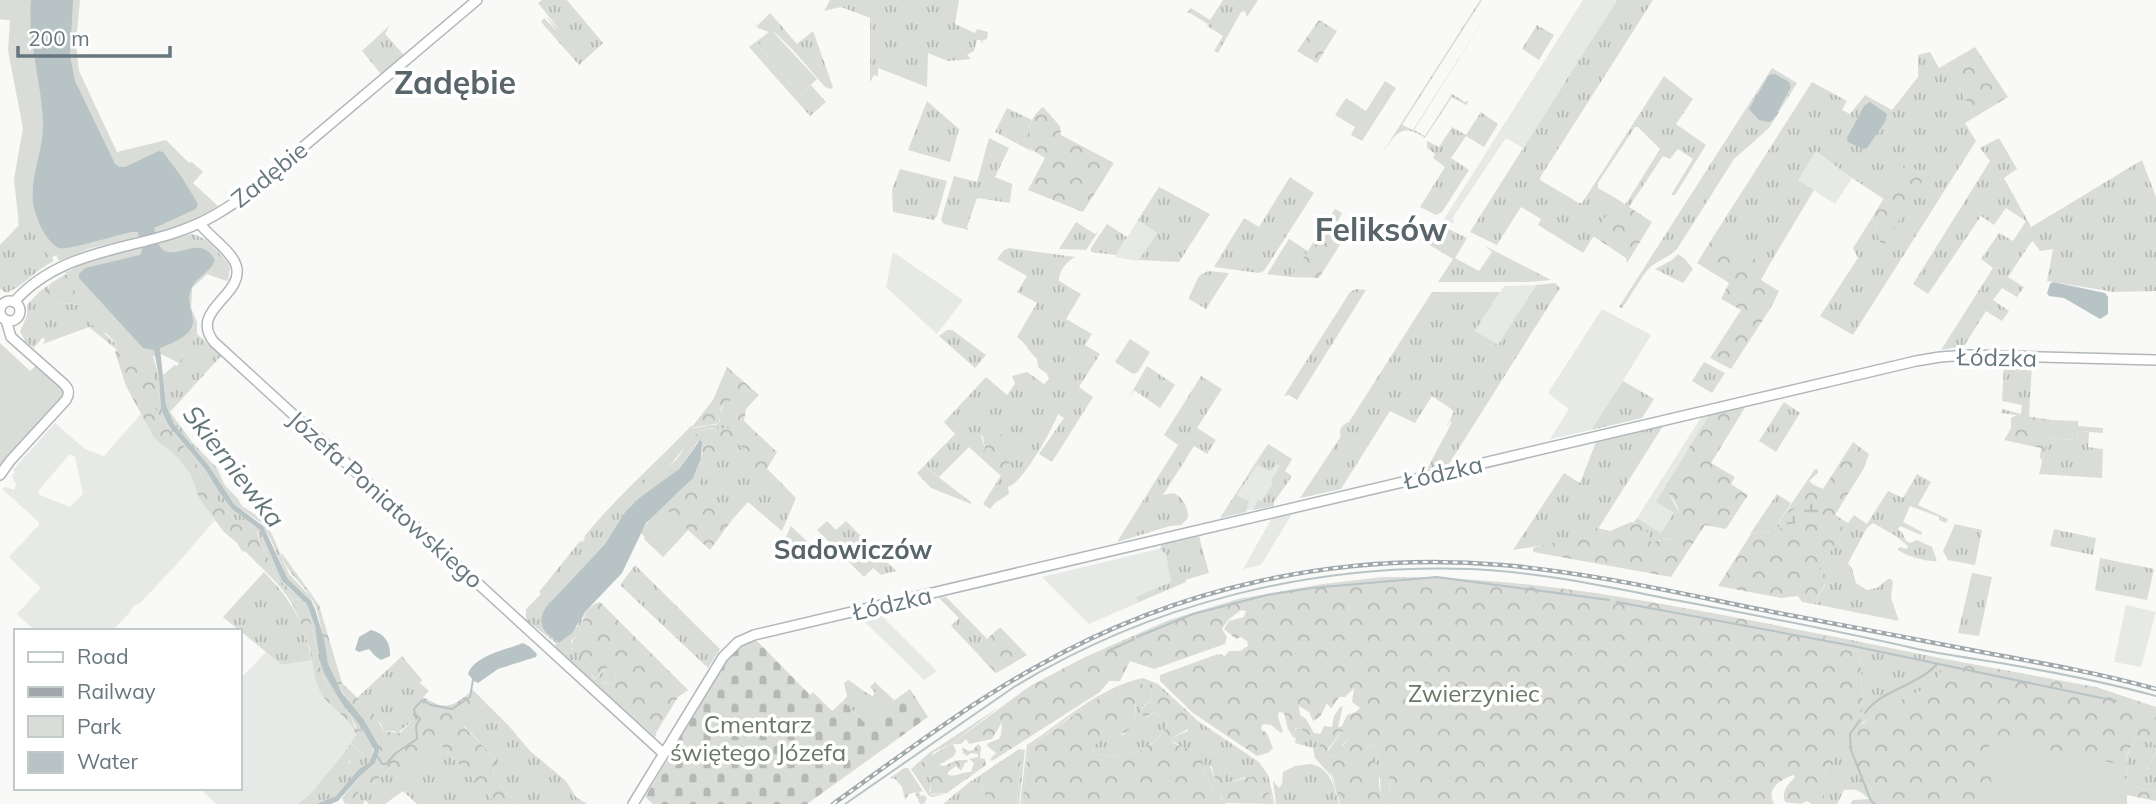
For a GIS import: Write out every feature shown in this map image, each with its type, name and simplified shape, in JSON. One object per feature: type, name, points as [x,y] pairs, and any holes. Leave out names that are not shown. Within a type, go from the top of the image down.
[{"type":"main road","name":"Zadębie","points":[[16,303],[40,278],[75,260],[108,249],[160,238],[200,223],[226,208],[477,0]]},
{"type":"main road","name":"Józefa Poniatowskiego","points":[[200,223],[234,260],[237,267],[233,285],[208,320],[208,332],[214,342],[663,753]]},
{"type":"main road","points":[[0,475],[69,395],[66,387],[18,342],[5,317],[4,304],[16,303],[20,313],[5,317]]},
{"type":"main road","name":"Łódzka","points":[[663,753],[723,657],[738,642],[774,631],[1916,361],[1961,355],[2156,360]]},
{"type":"main road","points":[[633,804],[663,753]]},
{"type":"shaded area","points":[[1583,0],[1617,0],[1523,148],[1506,138],[1453,217],[1454,224],[1444,219]]},
{"type":"shaded area","points":[[1816,151],[1852,178],[1835,204],[1798,180]]},
{"type":"shaded area","points":[[1138,220],[1157,233],[1139,261],[1115,257]]},
{"type":"shaded area","points":[[893,252],[963,300],[937,334],[886,287]]},
{"type":"shaded area","points":[[1536,285],[1498,346],[1475,331],[1504,286]]},
{"type":"shaded area","points":[[1602,309],[1651,335],[1591,430],[1550,439],[1569,409],[1548,393]]},
{"type":"shaded area","points":[[141,414],[154,438],[176,456],[190,473],[199,498],[215,520],[114,629],[33,629],[17,614],[41,588],[9,557],[39,522],[2,489],[6,487],[14,490],[16,485],[12,476],[15,472],[13,470],[55,423],[85,449],[104,456]],"holes":[[[69,455],[75,457],[83,494],[70,507],[40,495],[38,491]]]},
{"type":"shaded area","points":[[1709,415],[1657,502],[1674,513],[1661,533],[1637,518],[1702,416]]},
{"type":"shaded area","points":[[1268,444],[1292,459],[1261,508],[1222,515]]},
{"type":"shaded area","points":[[1292,514],[1261,565],[1243,569],[1272,518]]},
{"type":"shaded area","points":[[1175,545],[1186,582],[1089,624],[1042,577]]},
{"type":"shaded area","points":[[2126,605],[2156,612],[2141,667],[2114,662]]},
{"type":"shaded area","points":[[877,611],[937,671],[924,680],[859,616]]},
{"type":"shaded area","points":[[266,652],[283,665],[312,660],[330,704],[348,719],[356,735],[312,792],[298,804],[216,804],[201,790],[242,790],[242,677]]},
{"type":"green space","points":[[0,0],[80,0],[76,42],[79,71],[117,152],[166,140],[189,163],[192,162],[203,172],[193,183],[218,206],[196,219],[159,233],[163,246],[181,250],[194,242],[212,247],[220,258],[227,281],[207,274],[192,288],[191,308],[197,322],[197,334],[179,363],[161,354],[123,364],[124,352],[117,341],[75,301],[74,283],[65,272],[84,262],[139,247],[137,237],[88,249],[59,261],[56,255],[50,259],[26,221],[19,225],[14,179],[23,128],[8,51],[10,20],[0,19]]},
{"type":"green space","points":[[542,0],[567,0],[603,43],[579,65],[541,22],[544,18],[557,31],[546,16],[559,29],[538,3]]},
{"type":"green space","points":[[830,0],[959,0],[955,24],[975,33],[977,29],[988,32],[987,39],[983,40],[982,44],[981,40],[977,40],[974,51],[967,55],[971,59],[948,61],[928,53],[927,87],[878,68],[878,76],[874,75],[870,82],[870,18],[841,7],[824,11]]},
{"type":"green space","points":[[1223,0],[1258,0],[1247,17],[1245,11],[1241,12],[1218,53],[1214,51],[1223,36],[1187,13],[1191,8],[1210,20]]},
{"type":"green space","points":[[1480,0],[1402,125],[1413,130],[1496,0],[1414,130],[1425,136],[1452,94],[1465,102],[1469,101],[1466,105],[1452,97],[1425,138],[1403,131],[1393,138],[1379,158]]},
{"type":"green space","points":[[1617,0],[1653,0],[1540,180],[1582,203],[1664,76],[1693,99],[1676,124],[1706,145],[1675,195],[1671,195],[1693,159],[1678,149],[1670,159],[1663,156],[1629,207],[1625,205],[1660,149],[1635,127],[1598,183],[1598,188],[1617,199],[1583,253],[1538,225],[1541,219],[1521,207],[1497,245],[1470,232]]},
{"type":"green space","points":[[0,10],[19,20],[17,32],[28,83],[35,134],[28,200],[37,230],[54,261],[6,293],[0,289],[0,245],[19,225],[18,220],[26,204],[29,130],[22,93],[25,76],[17,57],[10,20],[0,19]]},
{"type":"green space","points":[[770,13],[797,44],[813,31],[833,87],[831,89],[825,87],[774,32],[758,46],[800,95],[811,85],[826,102],[810,116],[749,47],[769,32],[758,28],[748,16],[757,26]]},
{"type":"green space","points":[[1319,20],[1337,31],[1317,63],[1297,51]]},
{"type":"green space","points":[[390,25],[385,34],[404,55],[381,74],[362,51]]},
{"type":"green space","points":[[1537,25],[1554,35],[1539,60],[1522,49]]},
{"type":"green space","points":[[773,32],[817,79],[800,95],[758,46]]},
{"type":"green space","points":[[1975,47],[2008,97],[1975,117],[1946,64]]},
{"type":"green space","points":[[1930,52],[1939,68],[1946,64],[1975,117],[1965,123],[1976,141],[1853,335],[1820,316],[1858,258],[1853,248],[1872,218],[1882,247],[1905,163],[1884,199],[1816,151],[1798,180],[1814,190],[1768,267],[1715,234],[1812,82],[1847,101],[1842,110],[1850,114],[1865,95],[1892,110],[1918,77],[1918,55]]},
{"type":"green space","points":[[1772,68],[1797,83],[1769,128],[1734,159],[1677,249],[1649,268],[1622,308],[1619,307]]},
{"type":"green space","points":[[1385,81],[1396,88],[1362,141],[1351,135],[1355,127],[1335,115],[1346,98],[1366,111]]},
{"type":"green space","points":[[927,101],[959,129],[950,162],[908,150]]},
{"type":"green space","points":[[1043,107],[1060,126],[1061,135],[1114,163],[1083,212],[1028,190],[1045,158],[1029,148],[1028,142],[1032,120]]},
{"type":"green space","points":[[1007,108],[1032,120],[1029,127],[1029,148],[1033,152],[995,132]]},
{"type":"green space","points":[[1481,112],[1498,124],[1484,147],[1466,136],[1451,158],[1469,170],[1442,212],[1436,215],[1420,207],[1445,167],[1433,158],[1435,154],[1427,148],[1427,141],[1439,147],[1452,127],[1466,135]]},
{"type":"green space","points":[[989,138],[1009,148],[995,177],[1012,184],[1010,203],[977,198],[967,227],[969,230],[944,224],[941,220],[954,176],[977,182]]},
{"type":"green space","points":[[1999,138],[2017,169],[2004,178],[2031,227],[2142,160],[2156,197],[2156,291],[2114,292],[2047,281],[2053,249],[2040,251],[2033,241],[2008,277],[2024,287],[2017,297],[2002,288],[1993,300],[2009,311],[2002,321],[1986,311],[1964,346],[1941,350],[1993,268],[1981,259],[1999,233],[2013,241],[2026,221],[2006,208],[1994,225],[1981,216],[1928,294],[1913,284],[1990,161],[1980,148]]},
{"type":"green space","points":[[1905,163],[1926,175],[1882,248],[1872,218]]},
{"type":"green space","points":[[900,169],[947,181],[934,220],[893,212],[892,190]]},
{"type":"green space","points":[[1290,177],[1314,193],[1264,271],[1259,273],[1214,267],[1244,218],[1259,227]]},
{"type":"green space","points":[[1159,187],[1210,214],[1179,262],[1139,260],[1157,233],[1138,220]]},
{"type":"green space","points":[[1617,199],[1652,222],[1627,263],[1626,258],[1593,236]]},
{"type":"green space","points":[[1335,209],[1342,213],[1334,229],[1348,232],[1319,278],[1291,277]]},
{"type":"green space","points":[[1076,222],[1095,234],[1098,232],[1086,250],[1059,249]]},
{"type":"green space","points":[[1107,224],[1127,237],[1116,255],[1091,252]]},
{"type":"green space","points":[[1440,225],[1467,238],[1455,258],[1479,271],[1492,252],[1485,246],[1551,280],[1438,282],[1453,259],[1428,244]]},
{"type":"green space","points":[[191,234],[207,240],[230,268],[228,281],[207,274],[192,288],[191,308],[196,321],[189,333],[171,253],[159,243]]},
{"type":"green space","points":[[1715,234],[1768,267],[1761,280],[1779,291],[1731,369],[1710,358],[1741,310],[1721,299],[1729,283],[1697,263]]},
{"type":"green space","points":[[1289,239],[1308,251],[1291,277],[1267,274]]},
{"type":"green space","points":[[1009,248],[1075,257],[1064,267],[1059,278],[1059,281],[1081,294],[1066,319],[1092,334],[1085,345],[1100,354],[1079,387],[1093,397],[1052,462],[1039,454],[1064,418],[1058,414],[1029,466],[1008,487],[1009,494],[990,509],[983,504],[1017,450],[981,435],[985,448],[980,457],[969,447],[939,477],[924,466],[955,434],[944,422],[986,377],[1007,395],[1015,384],[1012,376],[1027,372],[1044,384],[1049,379],[1038,367],[1037,359],[1017,337],[1037,303],[1017,292],[1027,276],[997,259]]},
{"type":"green space","points":[[1678,254],[1693,269],[1683,283],[1655,269]]},
{"type":"green space","points":[[1208,271],[1229,273],[1206,309],[1189,297],[1199,276]]},
{"type":"green space","points":[[66,274],[148,356],[160,399],[155,408],[157,414],[194,458],[207,488],[239,525],[256,530],[279,582],[293,600],[301,599],[307,605],[321,670],[330,693],[351,717],[355,728],[361,730],[370,752],[369,758],[351,743],[356,735],[353,728],[319,689],[309,646],[297,613],[287,596],[223,531],[199,498],[190,473],[176,456],[154,438],[126,386],[115,352],[115,342],[106,333],[101,334],[87,319],[89,306],[56,302],[46,294],[51,283]]},
{"type":"green space","points":[[51,283],[48,287],[56,302],[89,306],[117,350],[89,327],[43,344],[43,337],[34,348],[26,342],[20,332],[27,315],[27,305]]},
{"type":"green space","points":[[1555,283],[1560,288],[1449,464],[1427,469],[1451,424],[1451,420],[1446,428],[1454,411],[1432,396],[1415,423],[1390,411],[1341,489],[1300,498],[1341,436],[1342,427],[1349,422],[1432,292],[1500,292],[1475,331],[1498,345],[1536,285]]},
{"type":"green space","points":[[1356,289],[1366,290],[1297,400],[1289,395],[1284,396],[1350,292]]},
{"type":"green space","points":[[952,330],[986,355],[975,368],[939,336]]},
{"type":"green space","points":[[197,334],[221,356],[170,412],[193,443],[217,468],[224,484],[242,506],[263,520],[289,574],[310,596],[315,609],[311,601],[288,579],[261,523],[234,504],[209,466],[174,424],[166,405],[163,375],[177,366]]},
{"type":"green space","points":[[1130,339],[1150,352],[1138,372],[1133,374],[1115,362]]},
{"type":"green space","points":[[0,343],[30,371],[38,364],[58,382],[64,396],[3,465],[0,465]]},
{"type":"green space","points":[[153,356],[159,377],[161,410],[169,426],[205,469],[232,509],[260,530],[282,581],[303,600],[309,607],[322,654],[338,695],[364,729],[372,745],[370,762],[359,769],[336,796],[316,804],[304,804],[317,799],[324,787],[350,763],[347,749],[351,743],[365,757],[357,729],[338,699],[330,693],[321,670],[307,605],[300,599],[293,600],[279,582],[258,533],[252,527],[239,525],[207,488],[194,458],[157,414],[155,408],[160,399],[148,357]]},
{"type":"green space","points":[[1704,362],[1725,373],[1712,393],[1692,381]]},
{"type":"green space","points":[[2008,362],[2032,363],[2029,417],[2001,413],[2002,409],[2021,414],[2022,405],[2002,401],[2004,367]]},
{"type":"green space","points":[[1147,366],[1175,385],[1160,408],[1134,390],[1125,404]]},
{"type":"green space","points":[[727,367],[759,395],[746,409],[744,421],[777,452],[767,469],[756,477],[749,474],[750,457],[736,443],[707,463],[699,485],[732,520],[710,550],[688,530],[663,557],[641,533],[655,514],[690,480],[702,457],[702,442],[697,443],[679,469],[642,497],[634,501],[630,499],[631,494],[654,469],[674,462],[698,433],[737,425],[738,409],[751,396],[746,390],[721,408],[719,423],[691,428],[713,400]]},
{"type":"green space","points":[[1201,376],[1222,389],[1197,428],[1216,440],[1207,454],[1194,446],[1163,495],[1174,493],[1180,497],[1186,506],[1188,518],[1181,525],[1117,542],[1178,445],[1164,435]]},
{"type":"green space","points":[[1623,381],[1654,399],[1642,418],[1591,430]]},
{"type":"green space","points":[[746,390],[751,396],[738,413],[737,425],[728,429],[703,430],[694,435],[668,466],[653,470],[631,494],[634,501],[638,499],[625,512],[605,544],[546,607],[577,627],[591,605],[583,618],[578,635],[571,641],[571,648],[585,660],[595,679],[608,667],[614,669],[616,682],[612,685],[602,682],[601,689],[652,735],[656,732],[654,737],[593,686],[595,683],[555,647],[556,643],[526,620],[526,609],[541,594],[539,592],[580,541],[585,539],[596,522],[692,425],[691,428],[716,425],[727,401]]},
{"type":"green space","points":[[1784,402],[1800,413],[1776,452],[1759,441]]},
{"type":"green space","points":[[1746,406],[1711,463],[1735,477],[1731,484],[1748,495],[1726,529],[1705,525],[1671,577],[1533,552],[1533,548],[1586,535],[1597,528],[1610,531],[1631,522],[1645,529],[1651,542],[1676,536],[1680,519],[1677,506],[1668,491],[1668,482],[1709,415]]},
{"type":"green space","points":[[2017,415],[2053,420],[2042,462],[2041,448],[2004,440],[2011,428],[2011,418]]},
{"type":"green space","points":[[2053,420],[2078,421],[2078,426],[2103,428],[2103,433],[2078,431],[2077,440],[2048,438]]},
{"type":"green space","points":[[1663,426],[1598,529],[1552,544],[1513,550],[1564,473],[1580,483],[1596,442]]},
{"type":"green space","points":[[987,427],[997,431],[1017,450],[1001,476],[980,457],[985,448],[982,431]]},
{"type":"green space","points":[[2078,431],[2089,432],[2088,447],[2103,449],[2102,478],[2039,474],[2048,438],[2077,440]]},
{"type":"green space","points":[[734,435],[796,498],[782,531],[748,502],[732,520],[698,484],[706,463]]},
{"type":"green space","points":[[1853,442],[1869,454],[1864,468],[1835,515],[1843,528],[1842,533],[1819,569],[1827,580],[1814,604],[1802,602],[1798,596],[1781,598],[1718,586],[1751,534],[1773,531],[1815,469],[1818,473],[1809,481],[1823,489]]},
{"type":"green space","points":[[1268,444],[1292,459],[1285,471],[1292,476],[1274,506],[1253,510],[1258,500],[1262,501],[1280,466],[1277,464],[1270,471],[1257,465],[1237,495],[1249,500],[1246,512],[1220,518]]},
{"type":"green space","points":[[924,466],[971,504],[931,488],[917,473]]},
{"type":"green space","points":[[1917,474],[1931,482],[1918,505],[1948,519],[1946,523],[1939,520],[1939,517],[1910,506],[1903,522],[1922,532],[1921,535],[1900,526],[1898,530],[1910,543],[1917,540],[1932,547],[1937,561],[1916,558],[1901,552],[1897,549],[1907,549],[1908,546],[1873,523],[1867,528],[1848,563],[1856,583],[1867,590],[1877,588],[1891,579],[1891,598],[1899,621],[1814,604],[1825,585],[1819,569],[1842,533],[1843,528],[1835,515],[1848,523],[1854,515],[1867,524],[1888,491],[1903,498]]},
{"type":"green space","points":[[1668,482],[1670,496],[1680,516],[1680,530],[1675,538],[1651,542],[1634,522],[1637,518],[1661,533],[1674,513],[1656,502]]},
{"type":"green space","points":[[1777,494],[1791,503],[1773,531],[1750,534]]},
{"type":"green space","points":[[1812,502],[1821,504],[1819,520],[1778,528],[1783,518],[1791,511]]},
{"type":"green space","points":[[667,510],[688,530],[663,557],[644,539],[649,527]]},
{"type":"green space","points":[[827,521],[836,530],[846,521],[896,571],[881,575],[873,568],[864,577],[817,530]]},
{"type":"green space","points":[[1955,524],[1982,530],[1975,565],[1948,560],[1943,551]]},
{"type":"green space","points":[[791,526],[816,550],[805,562],[784,541]]},
{"type":"green space","points":[[2054,529],[2096,538],[2093,555],[2050,546]]},
{"type":"green space","points":[[1199,536],[1209,573],[1185,580],[1186,582],[1138,602],[1136,597],[1171,582],[1166,554],[1160,549],[1162,543]]},
{"type":"green space","points":[[281,552],[319,605],[342,683],[373,713],[384,731],[400,733],[413,720],[413,708],[423,697],[444,706],[455,703],[473,690],[486,703],[463,726],[495,758],[495,779],[519,804],[497,804],[439,743],[418,769],[404,774],[393,765],[358,793],[355,799],[345,804],[342,798],[375,763],[379,746],[332,674],[315,605],[293,576]]},
{"type":"green space","points":[[2100,558],[2154,569],[2147,600],[2095,590]]},
{"type":"green space","points":[[635,565],[720,649],[708,668],[620,585]]},
{"type":"green space","points":[[264,572],[295,612],[305,633],[312,660],[282,665],[242,632],[242,629],[238,629],[223,617]]},
{"type":"green space","points":[[1972,573],[1992,577],[1979,636],[1958,633]]},
{"type":"green space","name":"Zwierzyniec","points":[[1383,577],[1495,581],[1550,587],[1661,604],[1826,635],[1823,644],[1860,652],[1863,706],[1847,733],[1845,742],[1828,766],[1824,779],[1824,804],[1807,801],[1801,804],[1785,802],[1785,791],[1795,777],[1793,775],[1773,789],[1774,804],[1395,804],[1389,794],[1390,776],[1380,766],[1376,748],[1371,744],[1354,757],[1333,756],[1348,740],[1348,734],[1342,731],[1324,754],[1321,752],[1318,739],[1324,726],[1332,727],[1334,716],[1340,707],[1343,706],[1338,727],[1342,726],[1347,715],[1360,708],[1352,702],[1354,688],[1345,697],[1339,697],[1331,709],[1327,703],[1320,717],[1313,721],[1309,712],[1299,706],[1300,715],[1306,719],[1314,733],[1312,735],[1298,727],[1293,737],[1284,713],[1279,712],[1283,732],[1271,725],[1261,726],[1273,748],[1268,753],[1257,756],[1193,713],[1160,681],[1160,675],[1218,654],[1225,656],[1229,651],[1240,651],[1248,646],[1247,641],[1241,637],[1236,639],[1224,629],[1229,621],[1244,617],[1246,611],[1241,610],[1228,620],[1222,629],[1227,637],[1225,644],[1154,669],[1130,661],[1120,681],[1109,681],[1100,692],[992,761],[990,759],[996,753],[987,746],[999,739],[1002,722],[992,739],[969,744],[966,739],[961,744],[953,744],[956,751],[954,756],[939,765],[944,766],[958,760],[968,762],[961,771],[956,766],[948,775],[971,772],[974,763],[969,759],[978,757],[978,754],[971,753],[967,756],[962,747],[968,751],[978,744],[981,747],[980,758],[985,759],[986,765],[947,793],[929,794],[931,783],[921,765],[923,760],[950,745],[1030,686],[1085,657],[1169,620],[1238,599]]},
{"type":"green space","points":[[946,597],[1012,664],[996,673],[951,626],[959,618],[939,598]]},
{"type":"green space","points":[[600,602],[688,690],[678,697],[654,736],[601,689],[600,682],[612,685],[616,682],[614,669],[608,667],[594,679],[585,660],[570,647],[589,610]]},
{"type":"green space","points":[[999,628],[1027,655],[996,673],[982,659],[995,647],[987,639]]},
{"type":"green space","points":[[1826,635],[1945,659],[1937,684],[1900,700],[1862,723],[1866,778],[1873,793],[1869,799],[1858,791],[1848,789],[1844,790],[1837,804],[1824,804],[1824,779],[1828,766],[1845,742],[1846,734],[1863,706],[1860,652],[1823,644]]},
{"type":"green space","name":"Cmentarz świętego Józefa","points":[[756,640],[810,695],[813,692],[832,711],[843,701],[864,722],[910,689],[928,717],[807,804],[653,804],[645,797],[724,664],[738,647]]},
{"type":"green space","points":[[402,656],[422,680],[420,683],[429,691],[413,708],[413,720],[398,733],[384,731],[381,724],[357,698]]},
{"type":"green space","points":[[1945,659],[2096,687],[2156,707],[2156,746],[2137,737],[2127,755],[2126,766],[2129,786],[2156,791],[2156,801],[2127,795],[2127,804],[1850,804],[1853,800],[1869,799],[1873,793],[1850,756],[1850,743],[1856,732],[1880,711],[1937,684]]},
{"type":"green space","points":[[1143,678],[1158,684],[1198,721],[1259,762],[1268,775],[1275,804],[1269,792],[1257,794],[1245,777],[1227,783],[1218,766],[1210,766],[1222,800],[1226,804],[1216,804],[1216,795],[1194,750],[1185,749],[1171,740],[1188,731],[1186,712],[1152,683],[1152,699],[1141,708],[1147,718],[1154,712],[1168,722],[1156,740],[1137,752],[1126,755],[1115,757],[1094,753],[1093,747],[1098,740],[1125,734],[1134,720],[1136,702],[1145,695],[1108,694],[1071,716],[1029,747],[1020,804],[1027,745],[1096,697]]},
{"type":"green space","points":[[848,680],[873,696],[875,693],[870,687],[875,682],[895,701],[864,722],[843,701],[847,696],[844,683]]},
{"type":"green space","points":[[1139,682],[1147,689],[1145,695],[1136,702],[1131,727],[1122,734],[1098,743],[1093,747],[1094,753],[1115,757],[1137,752],[1147,747],[1163,732],[1168,722],[1154,712],[1145,718],[1140,710],[1152,699],[1151,682],[1186,712],[1191,723],[1190,728],[1171,740],[1199,753],[1204,771],[1216,795],[1216,804],[1022,804],[1029,747],[1089,704],[1121,687]]},
{"type":"green space","points":[[486,703],[530,751],[566,781],[576,797],[587,804],[519,804],[497,783],[493,772],[495,758],[463,725]]},
{"type":"green space","points":[[999,707],[950,745],[934,752],[922,767],[929,776],[929,792],[932,795],[947,793],[929,796],[911,769],[929,753]]},
{"type":"green space","points":[[1298,727],[1312,735],[1321,734],[1328,751],[1342,731],[1348,734],[1348,740],[1342,745],[1366,749],[1371,744],[1376,748],[1380,766],[1390,775],[1389,794],[1395,804],[1389,804],[1381,794],[1380,778],[1327,755],[1324,756],[1338,792],[1340,804],[1331,776],[1315,758],[1313,748],[1295,743],[1296,738],[1293,737]]},
{"type":"green space","points":[[2137,737],[2156,746],[2147,769],[2156,771],[2156,791],[2129,786],[2127,760]]},
{"type":"green space","points":[[1988,738],[2123,765],[2127,804],[1993,804]]},
{"type":"green space","points":[[439,743],[497,804],[417,804],[403,791],[385,804],[369,804],[365,800],[363,804],[346,804],[393,765]]},
{"type":"green space","points":[[347,749],[350,759],[348,766],[324,787],[317,799],[298,804],[312,792]]},
{"type":"green space","points":[[1019,749],[1025,750],[1019,804],[1021,761],[1009,763],[981,786],[985,795],[982,804],[977,797],[966,799],[966,804],[943,804],[967,784]]},
{"type":"green space","points":[[2156,751],[2156,771],[2147,770]]},
{"type":"green space","name":"Zwierzyniec","points":[[1327,755],[1347,762],[1367,756],[1377,767],[1380,789],[1389,804],[1340,804],[1334,779],[1324,759]]},
{"type":"green space","points":[[1002,761],[1009,763],[1021,761],[1017,804],[966,804],[966,799],[971,795],[984,802],[985,795],[979,780],[982,774]]},
{"type":"green space","points":[[1211,763],[1218,766],[1227,783],[1254,776],[1259,785],[1257,794],[1269,792],[1274,804],[1224,803]]},
{"type":"green space","points":[[1311,764],[1327,774],[1339,804],[1276,804],[1273,781],[1279,788],[1283,772],[1295,766]]},
{"type":"green space","points":[[908,768],[924,793],[919,792],[921,796],[927,798],[924,804],[920,804],[915,792],[909,794],[905,800],[902,787],[895,779],[890,778]]},
{"type":"water","points":[[31,0],[73,0],[70,56],[75,81],[115,164],[125,167],[159,151],[163,152],[198,204],[196,209],[154,228],[159,245],[164,251],[201,248],[215,260],[191,289],[189,298],[192,327],[180,339],[160,348],[166,405],[174,424],[209,466],[234,504],[263,526],[288,579],[311,601],[324,639],[328,664],[342,693],[364,720],[379,746],[375,763],[338,801],[331,804],[316,804],[336,796],[359,769],[370,762],[374,750],[324,673],[315,626],[307,604],[282,581],[260,530],[232,509],[205,469],[169,426],[161,410],[154,350],[143,348],[79,278],[85,268],[140,255],[142,250],[138,232],[59,248],[49,240],[38,221],[33,192],[43,123],[31,31]]},
{"type":"water","points":[[1775,74],[1789,82],[1791,87],[1773,120],[1759,120],[1749,109],[1769,75]]},
{"type":"water","points":[[1870,102],[1887,114],[1885,122],[1867,148],[1863,149],[1848,142],[1847,138],[1864,106]]},
{"type":"water","points":[[2053,282],[2105,293],[2108,297],[2108,314],[2100,319],[2064,298],[2049,296],[2047,293]]},
{"type":"water","points":[[700,440],[701,459],[693,478],[646,523],[622,573],[585,612],[572,633],[560,642],[549,636],[542,623],[546,607],[605,544],[625,512],[679,469]]},
{"type":"water","points":[[371,630],[386,639],[390,656],[381,660],[369,649],[359,652],[355,650],[359,637]]},
{"type":"water","points":[[523,643],[537,654],[536,657],[498,669],[478,683],[468,674],[477,662],[484,658]]},
{"type":"waterway","points":[[845,804],[1014,687],[1066,658],[1120,633],[1176,612],[1234,595],[1292,582],[1352,573],[1471,569],[1548,577],[1765,617],[1927,651],[2057,673],[2156,696]]},
{"type":"waterway","points":[[1137,637],[1193,614],[1267,595],[1312,588],[1437,577],[1609,600]]},
{"type":"waterway","points":[[1617,602],[1848,645],[2116,701]]},
{"type":"waterway","points":[[1108,651],[1132,640]]},
{"type":"waterway","points":[[1865,713],[1881,698],[1920,678],[1937,664]]},
{"type":"waterway","points":[[378,757],[382,764],[386,764],[396,753],[417,739],[416,726],[420,719],[414,709],[422,700],[431,705],[452,709],[470,697],[473,680]]},
{"type":"waterway","points":[[1860,720],[1850,734],[1851,750],[1871,801],[1875,804]]},
{"type":"railway","points":[[833,804],[984,698],[1090,639],[1146,615],[1261,581],[1321,570],[1381,564],[1441,562],[1502,565],[1572,573],[2054,666],[2156,689]]},
{"type":"district","name":"Zadębie","points":[[455,82]]},
{"type":"district","name":"Feliksów","points":[[1381,229]]},
{"type":"district","name":"Sadowiczów","points":[[853,549]]},
{"type":"water label","name":"Skierniewka","points":[[234,466]]}]
